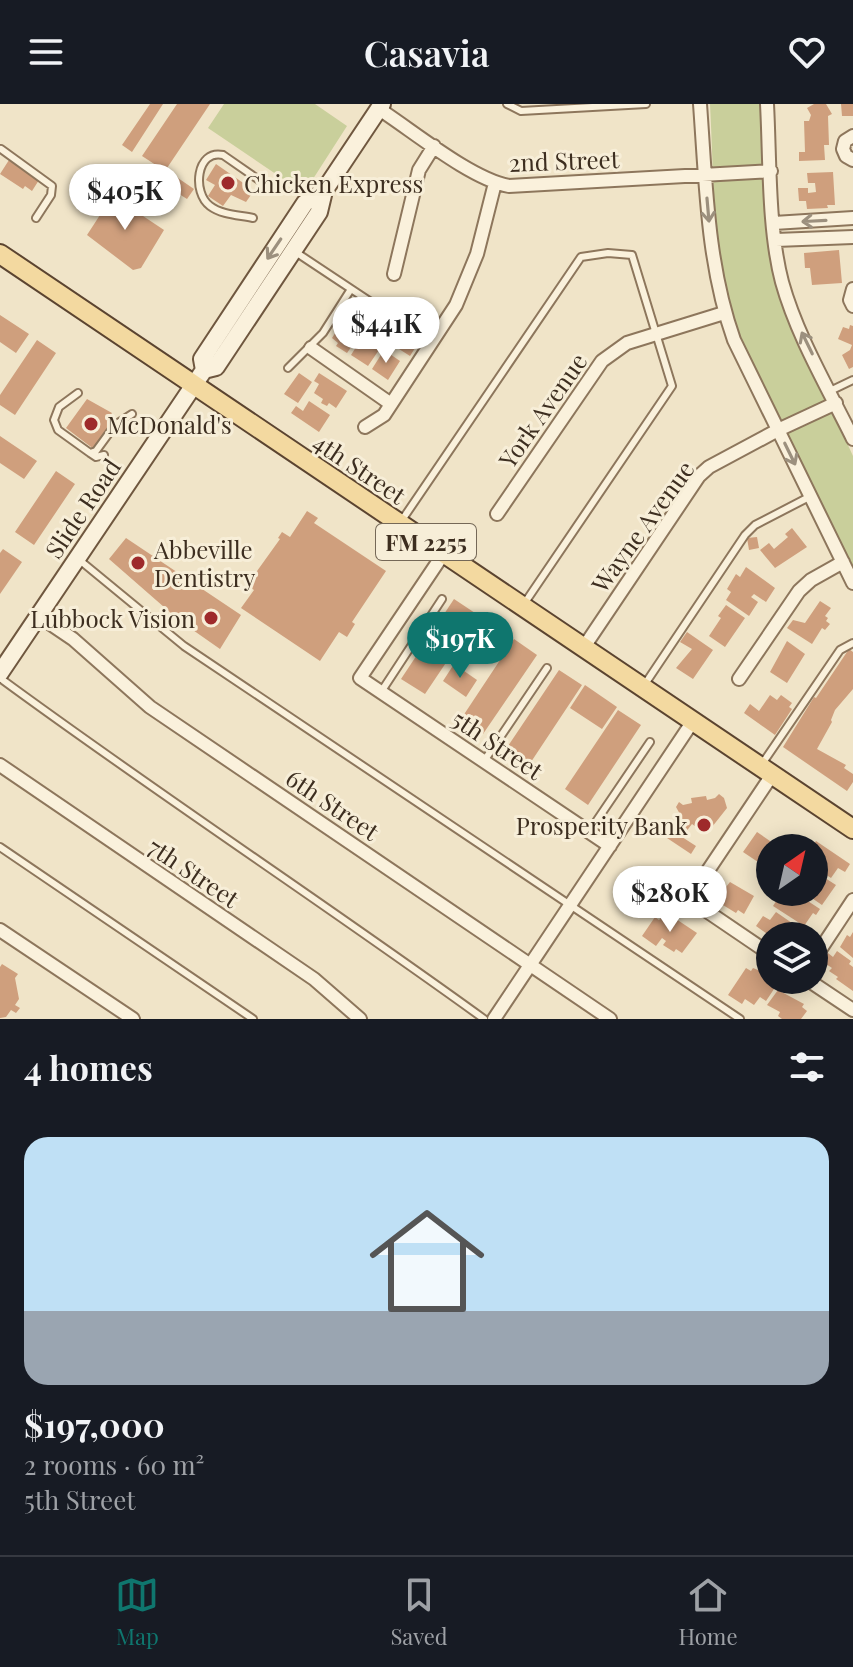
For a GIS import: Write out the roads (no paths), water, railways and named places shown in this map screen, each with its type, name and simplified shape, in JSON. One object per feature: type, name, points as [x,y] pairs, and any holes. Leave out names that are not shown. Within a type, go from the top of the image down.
[{"type":"main road","name":"Slide Road","points":[[0,676],[199,378],[216,367],[294,251],[319,212],[324,191],[381,106]]},
{"type":"main road","name":"Slide Road","points":[[199,378],[202,359],[305,203],[324,191]]},
{"type":"main road","name":"4th Street","points":[[0,254],[199,378],[400,524],[853,829]]},
{"type":"street","points":[[700,104],[712,249],[724,313],[734,340],[853,583]]},
{"type":"street","points":[[767,104],[778,264],[794,318],[853,439]]},
{"type":"street","name":"2nd Street","points":[[381,106],[434,146],[495,183],[543,185],[771,171]]},
{"type":"street","points":[[853,136],[845,141],[843,149],[846,156],[853,160]]},
{"type":"street","points":[[394,274],[419,170],[434,146]]},
{"type":"street","points":[[365,427],[384,415],[456,305],[468,281],[495,183]]},
{"type":"street","points":[[774,223],[853,218]]},
{"type":"street","points":[[776,240],[853,237]]},
{"type":"street","points":[[853,289],[850,300],[853,306]]},
{"type":"street","name":"York Avenue","points":[[497,514],[593,370],[614,351],[627,343],[724,313]]},
{"type":"street","points":[[311,348],[391,404]]},
{"type":"street","name":"Wayne Avenue","points":[[584,647],[699,476],[709,467],[833,397]]},
{"type":"street","name":"5th Street","points":[[444,553],[360,678],[610,846]]},
{"type":"street","points":[[739,679],[799,591],[811,580],[843,562]]},
{"type":"street","name":"6th Street","points":[[39,616],[73,639],[150,707],[610,1019]]},
{"type":"street","points":[[494,1019],[693,721]]},
{"type":"street","name":"7th Street","points":[[0,765],[314,979],[360,1019]]},
{"type":"street","points":[[756,944],[689,899],[766,771]]},
{"type":"street","points":[[828,938],[853,900]]},
{"type":"street","points":[[0,930],[133,1019]]},
{"type":"street","points":[[828,993],[853,1010]]},
{"type":"lane","points":[[507,104],[521,111],[646,104]]},
{"type":"lane","points":[[1,149],[52,186],[51,195],[36,218]]},
{"type":"lane","points":[[253,218],[219,211],[207,204],[201,195],[199,172],[208,156],[214,153],[223,155],[272,189]]},
{"type":"lane","points":[[294,251],[432,342]]},
{"type":"lane","points":[[400,524],[581,257],[608,253],[632,255],[672,386],[522,607]]},
{"type":"lane","points":[[288,368],[323,333],[351,289]]},
{"type":"lane","points":[[833,397],[853,380]]},
{"type":"lane","points":[[78,393],[59,407],[54,420],[63,435],[100,458],[104,455]]},
{"type":"lane","points":[[90,453],[96,451],[115,425],[132,414]]},
{"type":"lane","points":[[643,688],[745,535],[755,525],[811,496]]},
{"type":"lane","points":[[77,558],[184,646],[740,1019]]},
{"type":"lane","points":[[381,692],[442,599]]},
{"type":"lane","points":[[766,771],[840,650],[853,643]]},
{"type":"lane","points":[[484,761],[547,668]]},
{"type":"lane","points":[[0,676],[113,762],[368,935],[484,1019]]},
{"type":"lane","points":[[589,832],[650,742]]},
{"type":"lane","points":[[0,847],[253,1019]]},
{"type":"place","name":"Chicken Express","points":[[228,183]]},
{"type":"place","name":"McDonald's","points":[[91,424]]},
{"type":"place","name":"Abbeville Dentistry","points":[[138,563]]},
{"type":"place","name":"Lubbock Vision","points":[[211,618]]},
{"type":"place","name":"Prosperity Bank","points":[[704,825]]}]
